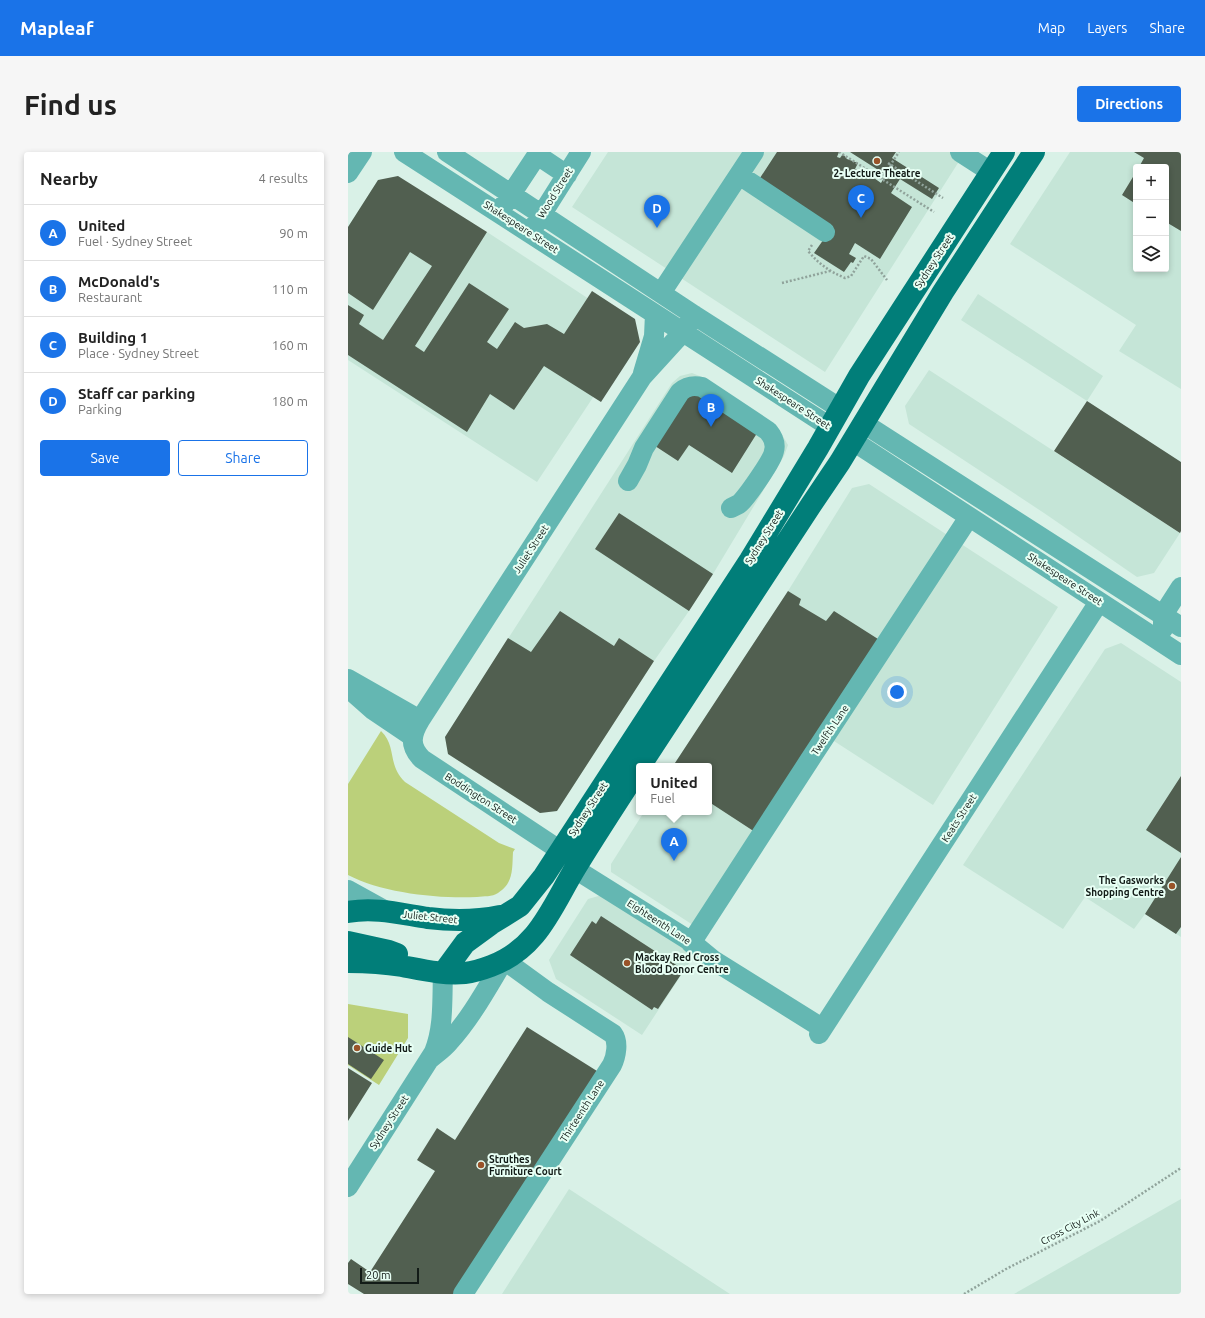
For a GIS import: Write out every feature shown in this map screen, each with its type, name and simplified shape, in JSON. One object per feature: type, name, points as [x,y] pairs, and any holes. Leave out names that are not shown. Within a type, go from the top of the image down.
[{"type":"main road","name":"Sydney Street","points":[[432,971],[465,943],[520,906],[530,896],[561,851],[761,541],[859,376],[1004,152]]},
{"type":"main road","name":"Sydney Street","points":[[643,763],[858,432],[944,292],[1034,152]]},
{"type":"main road","points":[[991,172],[1012,186]]},
{"type":"main road","name":"Shakespeare Street","points":[[835,418],[858,432]]},
{"type":"main road","name":"Sydney Street","points":[[432,971],[472,972],[504,960],[523,947],[539,930],[575,869],[636,773]]},
{"type":"main road","points":[[561,851],[575,869]]},
{"type":"main road","name":"Juliet Street","points":[[348,912],[370,910],[386,911],[428,918],[461,920],[493,917],[510,912]]},
{"type":"main road","points":[[348,942],[389,951],[432,971]]},
{"type":"main road","points":[[348,962],[381,964],[432,971]]},
{"type":"street","points":[[348,173],[362,152]]},
{"type":"street","name":"Shakespeare Street","points":[[404,152],[683,332],[835,418]]},
{"type":"street","name":"Shakespeare Street","points":[[447,152],[694,315],[835,418]]},
{"type":"street","name":"Wood Street","points":[[530,233],[581,152]]},
{"type":"street","points":[[661,293],[754,152]]},
{"type":"street","points":[[960,152],[991,172]]},
{"type":"street","points":[[499,213],[538,154],[567,174]]},
{"type":"street","points":[[739,175],[823,231]]},
{"type":"street","name":"Juliet Street","points":[[642,377],[654,336],[656,314]]},
{"type":"street","name":"Juliet Street","points":[[416,728],[642,377],[683,332],[694,315]]},
{"type":"street","points":[[628,481],[644,448],[680,392],[689,386],[702,387],[768,431],[774,443],[774,454],[750,492],[740,503],[731,508]]},
{"type":"street","name":"Shakespeare Street","points":[[858,432],[969,517],[1099,602],[1173,645]]},
{"type":"street","name":"Shakespeare Street","points":[[858,432],[1181,627]]},
{"type":"street","name":"Twelfth Lane","points":[[691,943],[804,767],[969,517]]},
{"type":"street","points":[[1173,645],[1163,615],[1181,587]]},
{"type":"street","name":"Keats Street","points":[[821,1031],[1099,602]]},
{"type":"street","points":[[348,678],[416,728]]},
{"type":"street","points":[[348,688],[373,710],[416,728]]},
{"type":"street","name":"Boddington Street","points":[[416,728],[415,751],[422,759],[561,851]]},
{"type":"street","name":"Eighteenth Lane","points":[[575,869],[691,943],[713,960],[821,1031]]},
{"type":"street","points":[[348,890],[386,911]]},
{"type":"street","points":[[431,1058],[446,1045],[474,1009],[504,960]]},
{"type":"street","name":"Thirteenth Lane","points":[[463,1294],[612,1065],[617,1042],[613,1034],[548,992],[504,960]]},
{"type":"street","points":[[431,1058],[437,1043],[440,1025],[432,971]]},
{"type":"street","name":"Sydney Street","points":[[348,1186],[431,1058]]},
{"type":"path","points":[[839,152],[934,212]]},
{"type":"path","points":[[881,179],[889,164],[899,152]]},
{"type":"path","points":[[889,164],[943,198]]},
{"type":"path","points":[[823,231],[808,251],[816,261],[830,271],[845,278],[851,276],[864,256],[871,259],[887,280]]},
{"type":"path","points":[[782,283],[830,271]]},
{"type":"path","name":"Cross City Link","points":[[964,1294],[1006,1269],[1100,1221],[1181,1168]]},
{"type":"shaded area","points":[[608,152],[965,152],[825,372],[572,207]]},
{"type":"shaded area","points":[[1070,152],[1181,152],[1181,389],[1119,351],[1136,325],[1010,244]]},
{"type":"shaded area","points":[[378,180],[487,232],[627,324],[631,340],[537,482],[348,360],[348,227]]},
{"type":"shaded area","points":[[978,294],[1103,376],[1087,401],[961,320]]},
{"type":"shaded area","points":[[929,370],[1180,533],[1154,573],[1137,577],[1044,513],[909,424],[905,406]]},
{"type":"shaded area","points":[[692,373],[702,377],[777,426],[788,445],[784,456],[713,574],[654,661],[557,811],[540,813],[448,754],[445,737],[672,383],[680,376]]},
{"type":"shaded area","points":[[869,484],[1058,607],[933,805],[820,732],[693,925],[611,872],[611,864],[642,815],[712,815],[712,763],[675,763],[788,591],[852,488]]},
{"type":"shaded area","points":[[1121,643],[1181,682],[1181,937],[1145,914],[1134,929],[1085,897],[1063,929],[963,865],[1105,649]]},
{"type":"shaded area","points":[[602,895],[695,954],[642,1035],[556,979],[549,960],[588,899]]},
{"type":"shaded area","points":[[569,1189],[730,1294],[502,1294]]},
{"type":"shaded area","points":[[1181,1199],[1181,1294],[1014,1294]]},
{"type":"green space","points":[[381,731],[389,743],[399,776],[405,782],[499,843],[515,849],[513,852],[510,880],[498,893],[491,896],[477,897],[446,897],[411,894],[377,886],[348,875],[348,784]]},
{"type":"green space","points":[[348,1004],[408,1014],[408,1038],[379,1085],[348,1065]]},
{"type":"building","points":[[777,152],[839,152],[837,157],[840,158],[843,154],[847,159],[858,163],[855,169],[881,183],[888,171],[885,169],[883,173],[850,152],[896,152],[892,158],[939,188],[932,199],[900,179],[891,193],[912,207],[880,259],[855,243],[849,254],[856,258],[844,272],[814,253],[826,236],[758,181]]},
{"type":"building","points":[[1134,152],[1181,152],[1181,231],[1169,224],[1169,164],[1141,164],[1144,158]]},
{"type":"building","points":[[398,176],[487,232],[415,346],[424,352],[469,283],[509,309],[487,342],[497,349],[515,322],[524,328],[547,324],[564,334],[592,291],[635,319],[640,342],[601,402],[544,366],[514,410],[490,394],[467,432],[348,355],[348,305],[364,315],[359,324],[383,340],[432,266],[410,252],[373,310],[348,293],[348,227],[378,180]]},
{"type":"building","points":[[1133,177],[1133,202],[1122,195]]},
{"type":"building","points":[[691,386],[759,430],[732,473],[689,445],[678,461],[652,444]]},
{"type":"building","points":[[1087,401],[1181,462],[1180,533],[1054,451]]},
{"type":"building","points":[[619,513],[713,574],[689,611],[595,549]]},
{"type":"building","points":[[788,591],[801,599],[799,605],[826,621],[834,611],[878,639],[755,832],[712,804],[712,763],[675,763]]},
{"type":"building","points":[[560,611],[614,646],[619,638],[654,661],[557,811],[540,813],[448,754],[445,737],[508,638],[531,652]]},
{"type":"building","points":[[1181,776],[1181,853],[1146,830]]},
{"type":"building","name":"The Gasworks Shopping Centre","points":[[1181,857],[1181,927],[1176,934],[1145,914]]},
{"type":"building","name":"Mackay Red Cross Blood Donor Centre","points":[[601,916],[684,970],[658,1009],[654,1007],[652,1010],[570,955],[592,921],[596,924]]},
{"type":"building","name":"Struthes Furniture Court","points":[[527,1027],[597,1071],[455,1294],[364,1294],[348,1284],[348,1263],[351,1259],[370,1272],[435,1171],[417,1160],[437,1128],[455,1140]]},
{"type":"building","name":"Guide Hut","points":[[348,1037],[384,1060],[371,1079],[348,1064]]},
{"type":"building","points":[[348,1068],[372,1083],[348,1121]]},
{"type":"place","name":"2- Lecture Theatre","points":[[877,161]]},
{"type":"place","name":"Building 1","points":[[861,218]]},
{"type":"place","name":"Staff car parking","points":[[657,228]]},
{"type":"place","name":"McDonald's","points":[[711,427]]},
{"type":"place","name":"United","points":[[674,861]]},
{"type":"place","name":"The Gasworks Shopping Centre","points":[[1172,886]]},
{"type":"place","name":"Mackay Red Cross Blood Donor Centre","points":[[627,963]]},
{"type":"place","name":"Guide Hut","points":[[357,1048]]},
{"type":"place","name":"Struthes Furniture Court","points":[[481,1165]]}]
